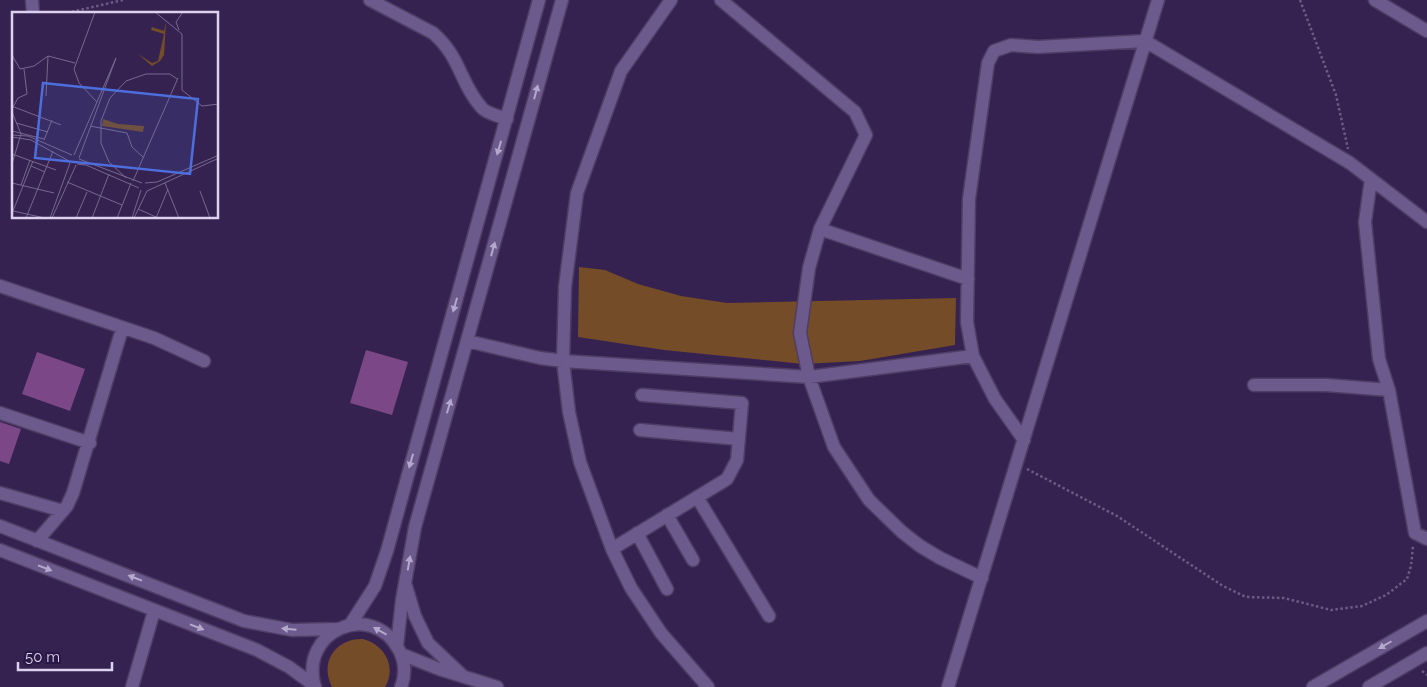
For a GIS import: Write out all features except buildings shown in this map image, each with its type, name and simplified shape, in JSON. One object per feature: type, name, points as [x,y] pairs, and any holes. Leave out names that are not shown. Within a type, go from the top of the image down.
[{"type":"street","points":[[370,0],[432,33],[441,40],[455,57],[464,79],[483,110],[507,119]]},
{"type":"street","points":[[315,687],[312,668],[314,658],[322,641],[344,627],[375,586],[387,551],[539,0]]},
{"type":"street","points":[[401,687],[404,673],[399,650],[405,584],[415,526],[562,0]]},
{"type":"street","points":[[671,0],[621,71],[577,193],[565,287],[563,361],[568,404],[578,454],[588,489],[612,549],[631,588],[661,633],[708,687]]},
{"type":"street","points":[[721,0],[855,112],[866,135],[820,229],[809,268],[800,333],[809,377],[834,447],[869,500],[902,532],[940,558],[982,578]]},
{"type":"street","points":[[948,687],[1158,0]]},
{"type":"street","points":[[1375,0],[1427,31]]},
{"type":"street","points":[[1024,440],[995,399],[973,356],[967,322],[969,198],[988,63],[994,51],[1011,44],[1038,47],[1145,41],[1350,163],[1427,222]]},
{"type":"street","points":[[1371,179],[1366,205],[1366,230],[1379,359],[1389,390],[1415,533],[1427,539]]},
{"type":"street","points":[[820,229],[968,279]]},
{"type":"street","points":[[0,286],[173,346],[204,361]]},
{"type":"street","points":[[37,541],[63,511],[73,493],[90,443],[122,329]]},
{"type":"street","points":[[467,341],[540,358],[563,361],[809,377],[973,356]]},
{"type":"street","points":[[1254,385],[1326,385],[1389,390]]},
{"type":"street","points":[[612,549],[727,480],[737,460],[742,403],[642,395]]},
{"type":"street","points":[[0,413],[90,443]]},
{"type":"street","points":[[640,430],[739,439]]},
{"type":"street","points":[[0,493],[63,511]]},
{"type":"street","points":[[697,497],[769,616]]},
{"type":"street","points":[[668,515],[693,560]]},
{"type":"street","points":[[0,526],[244,621],[292,630],[375,627],[386,634],[399,650],[464,677],[497,687]]},
{"type":"street","points":[[637,533],[667,589]]},
{"type":"street","points":[[0,550],[257,650],[289,667],[315,687]]},
{"type":"street","points":[[405,584],[415,616],[428,643],[464,677]]},
{"type":"street","points":[[132,687],[154,610]]},
{"type":"street","points":[[1313,687],[1427,621]]},
{"type":"street","points":[[1369,687],[1427,653]]},
{"type":"path","points":[[71,12],[123,0]]},
{"type":"path","points":[[1300,0],[1336,95],[1350,163]]},
{"type":"path","points":[[1016,464],[1117,516],[1230,591],[1255,598],[1284,598],[1331,610],[1352,608],[1375,602],[1407,578],[1412,566],[1415,533]]},
{"type":"shaded area","points":[[579,267],[605,270],[638,284],[681,296],[727,303],[956,298],[955,345],[860,361],[803,364],[664,350],[578,337]]},
{"type":"shaded area","points":[[363,639],[377,646],[387,658],[390,672],[385,687],[332,687],[328,678],[328,669],[332,653],[345,643]]}]
